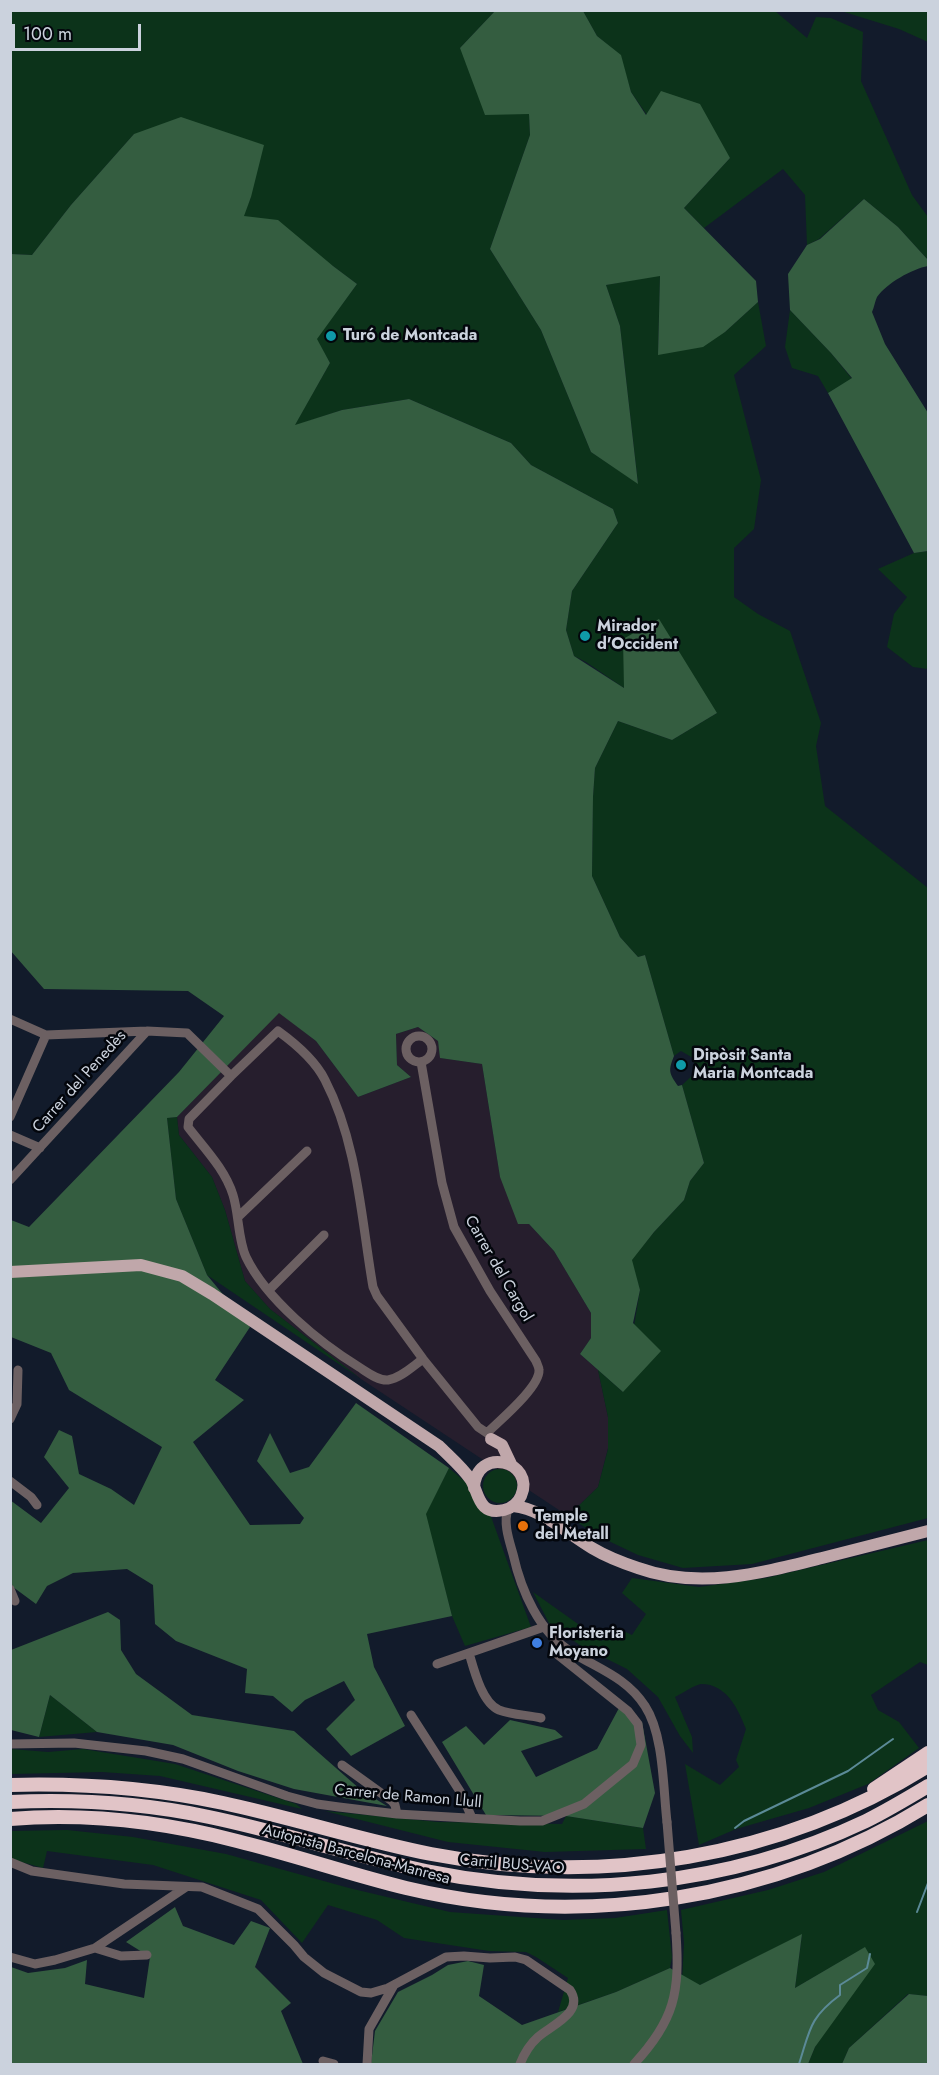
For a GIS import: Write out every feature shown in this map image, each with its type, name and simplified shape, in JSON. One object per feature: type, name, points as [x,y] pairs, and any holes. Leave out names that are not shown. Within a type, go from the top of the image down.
[{"type":"highway","points":[[838,1814],[928,1753]]},
{"type":"highway","name":"Autopista Barcelona-Manresa","points":[[10,1785],[71,1784],[158,1791],[253,1810],[433,1854],[497,1864],[562,1867],[628,1865],[714,1853],[777,1836],[838,1814],[897,1785],[928,1766]]},
{"type":"highway","name":"Carril BUS-VAO","points":[[10,1802],[89,1801],[146,1806],[208,1817],[424,1871],[473,1880],[544,1886],[609,1886],[693,1876],[747,1865],[822,1839],[867,1820],[928,1786]]},
{"type":"highway","name":"Autopista Barcelona-Manresa","points":[[10,1819],[71,1818],[156,1824],[236,1840],[431,1893],[495,1903],[582,1906],[670,1899],[755,1881],[838,1852],[928,1805]]},
{"type":"main road","points":[[10,1272],[141,1266],[165,1270],[182,1276],[439,1446],[458,1464],[481,1503],[493,1510],[528,1508],[616,1560],[658,1574],[692,1578],[726,1578],[758,1574],[928,1531]]},
{"type":"main road","points":[[489,1436],[502,1445],[511,1464],[519,1472],[524,1487],[544,1516]]},
{"type":"main road","points":[[474,1488],[476,1477],[486,1466],[493,1450],[489,1436]]},
{"type":"main road","points":[[458,1464],[486,1466],[500,1461],[511,1464]]},
{"type":"main road","points":[[511,1508],[521,1497],[524,1487]]},
{"type":"street","points":[[10,1018],[46,1035],[147,1031],[187,1033],[231,1076]]},
{"type":"street","name":"Carrer del Penedès","points":[[10,1180],[147,1031]]},
{"type":"street","points":[[423,1359],[406,1372],[388,1380],[374,1376],[347,1360],[307,1330],[269,1290],[245,1256],[233,1194],[222,1170],[188,1127],[189,1119],[278,1031],[297,1045],[325,1079],[344,1126],[356,1173],[373,1287],[377,1296],[423,1359],[478,1427],[489,1436]]},
{"type":"street","points":[[10,1116],[46,1035]]},
{"type":"street","name":"Carrer del Cargol","points":[[421,1062],[442,1183],[454,1227],[490,1291],[536,1361],[539,1371],[535,1382],[489,1436]]},
{"type":"street","points":[[10,1135],[40,1148]]},
{"type":"street","points":[[238,1217],[308,1151]]},
{"type":"street","points":[[269,1290],[324,1235]]},
{"type":"street","points":[[10,1419],[17,1404],[18,1371]]},
{"type":"street","points":[[10,1481],[31,1497],[37,1505]]},
{"type":"street","points":[[511,1508],[506,1526],[514,1560]]},
{"type":"street","points":[[493,1510],[498,1515],[527,1596],[544,1627],[571,1652],[620,1679],[644,1704],[650,1714],[657,1739],[667,1822],[678,1971],[672,2008],[657,2037],[634,2064]]},
{"type":"street","points":[[10,1589],[15,1601]]},
{"type":"street","points":[[436,1664],[544,1627]]},
{"type":"street","name":"Carrer de Ramon Llull","points":[[10,1744],[74,1743],[146,1751],[183,1759],[258,1787],[317,1804],[397,1814],[542,1821],[584,1804],[633,1764],[641,1745],[638,1724],[628,1711],[558,1655],[556,1648],[558,1642]]},
{"type":"street","points":[[469,1653],[478,1681],[488,1701],[498,1710],[541,1718]]},
{"type":"street","points":[[411,1715],[461,1793],[472,1818]]},
{"type":"street","points":[[342,1765],[392,1801],[397,1814]]},
{"type":"street","points":[[10,1862],[32,1871],[124,1884],[202,1887],[258,1909],[304,1957],[324,1973],[361,1992],[371,1993],[394,1985],[453,1956],[515,1957],[534,1964],[570,1989],[575,1997],[575,2004],[568,2014],[537,2038],[520,2064]]},
{"type":"street","points":[[10,1957],[35,1964],[95,1948],[186,1887]]},
{"type":"street","points":[[95,1948],[121,1956],[147,1955]]},
{"type":"street","points":[[367,2064],[369,2029],[394,1985]]},
{"type":"street","points":[[323,2061],[334,2064]]},
{"type":"shaded area","points":[[279,1012],[316,1041],[358,1097],[411,1077],[397,1065],[396,1034],[418,1027],[438,1041],[441,1058],[482,1064],[500,1177],[529,1224],[554,1251],[591,1313],[591,1338],[580,1354],[598,1370],[608,1417],[608,1448],[598,1487],[568,1516],[361,1379],[270,1309],[245,1281],[225,1210],[212,1177],[179,1135],[177,1117]]},
{"type":"green space","points":[[10,11],[495,11],[460,48],[529,114],[530,135],[490,249],[541,330],[591,452],[638,483],[620,326],[606,285],[660,275],[658,354],[725,332],[758,302],[766,346],[734,375],[761,480],[754,529],[734,548],[734,597],[758,614],[790,631],[821,723],[816,746],[825,806],[928,888],[928,1518],[752,1564],[683,1568],[638,1555],[598,1536],[568,1516],[598,1487],[608,1449],[608,1417],[598,1370],[623,1392],[640,1290],[631,1260],[684,1200],[690,1181],[704,1163],[682,1085],[696,1072],[693,1058],[681,1051],[674,1056],[645,955],[638,957],[620,937],[592,876],[595,768],[618,721],[672,740],[717,713],[624,688],[574,656],[566,630],[572,591],[618,523],[613,509],[531,465],[511,443],[409,399],[342,410],[294,426],[330,363],[316,339],[357,284],[333,266],[243,216],[251,197],[134,134],[71,205],[32,255],[11,254]]},
{"type":"green space","points":[[495,11],[583,11],[597,36],[621,55],[631,92],[646,115],[661,91],[700,104],[730,158],[684,208],[756,281],[758,302],[725,332],[703,347],[658,355],[660,276],[606,285],[620,326],[638,484],[591,452],[541,330],[490,249],[530,135],[529,114],[485,115],[460,48]]},
{"type":"green space","points":[[583,11],[775,11],[807,38],[816,17],[831,18],[863,32],[861,81],[912,195],[928,217],[928,260],[898,227],[864,199],[819,239],[807,245],[805,195],[783,169],[704,228],[684,208],[730,158],[647,115],[631,92],[620,55],[597,36]]},
{"type":"green space","points":[[841,11],[928,11],[928,42],[899,29]]},
{"type":"green space","points":[[181,117],[264,145],[244,216],[278,220],[357,284],[317,339],[330,363],[295,425],[342,410],[409,399],[511,443],[531,465],[613,509],[618,523],[572,591],[566,630],[574,656],[624,688],[623,639],[659,619],[717,713],[672,740],[618,721],[595,768],[592,876],[620,937],[638,957],[645,955],[674,1056],[670,1069],[671,1075],[678,1086],[682,1085],[704,1163],[690,1181],[684,1200],[632,1260],[640,1290],[633,1323],[661,1351],[623,1392],[580,1354],[591,1338],[591,1313],[554,1251],[529,1224],[518,1224],[500,1177],[482,1064],[440,1058],[438,1041],[418,1027],[396,1034],[397,1065],[411,1077],[358,1097],[316,1041],[279,1013],[177,1117],[167,1118],[176,1199],[207,1275],[250,1327],[215,1380],[244,1400],[193,1442],[250,1525],[300,1524],[304,1518],[257,1461],[270,1433],[290,1473],[309,1467],[356,1403],[449,1468],[426,1514],[452,1616],[367,1634],[374,1667],[405,1726],[351,1756],[326,1729],[355,1700],[344,1681],[305,1700],[292,1712],[273,1696],[245,1693],[247,1669],[176,1641],[155,1624],[153,1585],[127,1569],[73,1573],[47,1586],[36,1604],[13,1587],[10,1580],[10,1500],[41,1523],[69,1488],[44,1457],[59,1430],[72,1436],[79,1474],[111,1489],[134,1505],[162,1447],[69,1390],[51,1353],[11,1337],[11,1220],[29,1227],[179,1072],[224,1016],[188,991],[44,989],[10,950],[11,254],[32,255],[71,205],[134,134]]},
{"type":"green space","points":[[864,199],[898,227],[928,260],[928,266],[900,277],[881,292],[872,312],[885,344],[928,413],[928,551],[914,553],[828,393],[852,378],[790,310],[788,274],[807,245],[820,239]]},
{"type":"green space","points":[[790,310],[852,379],[828,393],[818,376],[792,368],[785,347]]},
{"type":"green space","points":[[928,551],[928,669],[913,667],[887,647],[894,614],[907,597],[878,569],[914,553]]},
{"type":"green space","points":[[177,1117],[179,1135],[212,1177],[225,1210],[245,1281],[270,1309],[361,1379],[207,1275],[176,1199],[167,1118]]},
{"type":"green space","points":[[449,1468],[469,1485],[489,1511],[531,1627],[465,1646],[452,1616],[425,1514]]},
{"type":"green space","points":[[500,1469],[512,1474],[517,1486],[512,1498],[500,1503],[488,1498],[483,1486],[488,1474]]},
{"type":"green space","points":[[928,1540],[928,1665],[920,1662],[871,1695],[878,1710],[899,1722],[919,1748],[868,1784],[809,1808],[736,1829],[699,1845],[685,1764],[720,1785],[739,1767],[736,1760],[746,1729],[735,1706],[725,1693],[710,1685],[701,1684],[692,1687],[675,1697],[692,1737],[693,1753],[680,1736],[658,1697],[627,1669],[581,1646],[549,1623],[533,1592],[602,1641],[611,1625],[632,1635],[646,1614],[622,1593],[632,1578],[699,1587],[766,1578]]},
{"type":"green space","points":[[108,1612],[120,1620],[121,1650],[136,1674],[192,1715],[294,1731],[361,1790],[387,1806],[294,1789],[238,1771],[173,1745],[97,1732],[50,1695],[39,1737],[11,1730],[11,1650]]},
{"type":"green space","points":[[50,1695],[97,1732],[39,1737]]},
{"type":"green space","points":[[619,1708],[642,1722],[655,1793],[643,1828],[566,1816],[486,1815],[442,1742],[466,1726],[484,1745],[510,1720],[555,1730],[563,1737],[521,1751],[536,1777],[597,1749]]},
{"type":"green space","points":[[11,1749],[48,1752],[83,1749],[175,1764],[296,1804],[302,1809],[160,1776],[102,1772],[11,1774]]},
{"type":"green space","points":[[325,1811],[438,1822],[562,1824],[566,1816],[643,1828],[646,1849],[545,1852],[448,1842]]},
{"type":"green space","points":[[928,1821],[928,1996],[908,1994],[849,2048],[842,2064],[808,2064],[864,1948],[795,1988],[802,1935],[700,1985],[682,1982],[684,1943],[681,1910],[768,1890],[824,1872]]},
{"type":"green space","points":[[67,1830],[133,1837],[226,1854],[349,1888],[450,1912],[563,1920],[615,1918],[667,1910],[672,1957],[670,1968],[616,1992],[558,2012],[568,1978],[526,1952],[489,1951],[404,1938],[377,1920],[328,1905],[302,1943],[261,1900],[153,1865],[47,1851],[43,1868],[11,1859],[10,1831]]},
{"type":"green space","points":[[175,1907],[183,1926],[234,1945],[251,1921],[270,1928],[255,1967],[291,2003],[281,2011],[303,2064],[11,2064],[11,1967],[28,1973],[65,1968],[87,1960],[85,1984],[144,1998],[150,1957],[126,1942]]},
{"type":"green space","points":[[802,1934],[795,1988],[865,1947],[875,1964],[815,2047],[808,2064],[371,2064],[375,2031],[398,1992],[448,1965],[468,1961],[484,1965],[479,1996],[522,2025],[616,1992],[670,1968],[700,1985]]},
{"type":"green space","points":[[909,1994],[928,1996],[928,2064],[842,2064],[849,2048]]},
{"type":"waterway","points":[[735,1828],[744,1821],[848,1771],[893,1739]]},
{"type":"waterway","points":[[917,1912],[928,1883]]},
{"type":"waterway","points":[[799,2064],[816,2018],[840,1995],[840,1985],[867,1968],[870,1954]]},
{"type":"place","name":"Turó de Montcada","points":[[331,336]]},
{"type":"place","name":"Mirador d'Occident","points":[[585,636]]},
{"type":"place","name":"Dipòsit Santa Maria Montcada","points":[[681,1065]]},
{"type":"place","name":"Temple del Metall","points":[[523,1526]]},
{"type":"place","name":"Floristeria Moyano","points":[[537,1643]]}]
